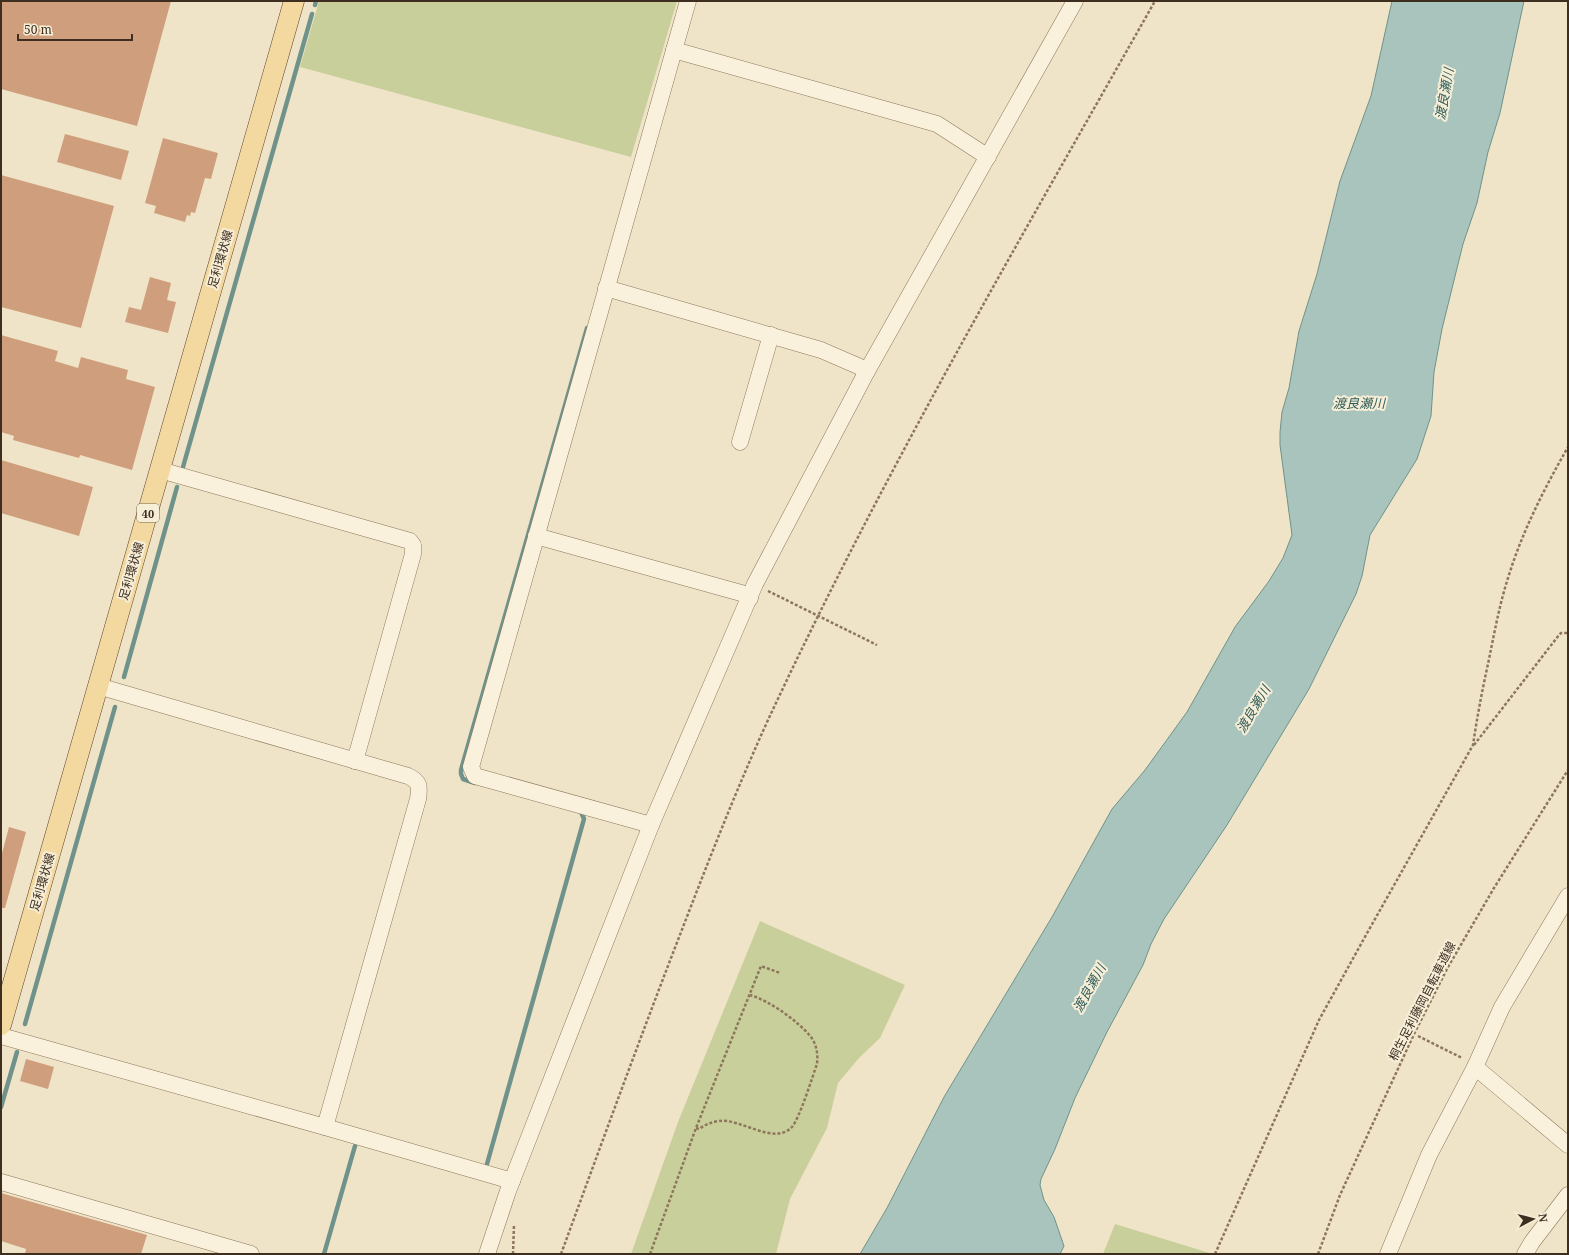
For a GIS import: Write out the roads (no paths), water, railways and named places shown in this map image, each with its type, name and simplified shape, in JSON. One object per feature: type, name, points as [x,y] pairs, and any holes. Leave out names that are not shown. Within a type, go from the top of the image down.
[{"type":"main road","name":"足利環状線","points":[[1,1025],[294,1]]},
{"type":"street","points":[[651,825],[475,776],[471,767],[688,1]]},
{"type":"street","points":[[487,1254],[512,1181],[651,825],[762,571],[867,371],[1075,1]]},
{"type":"street","points":[[674,50],[937,124],[988,157]]},
{"type":"street","points":[[606,288],[821,350],[867,371]]},
{"type":"street","points":[[740,442],[771,335]]},
{"type":"street","points":[[160,470],[410,541],[413,545],[414,554],[355,761]]},
{"type":"street","points":[[536,536],[741,593],[750,598]]},
{"type":"street","points":[[98,686],[408,776],[415,780],[420,788],[325,1126]]},
{"type":"street","points":[[1388,1254],[1429,1155],[1475,1067],[1502,1007],[1568,896]]},
{"type":"street","points":[[1,1036],[325,1126],[512,1181]]},
{"type":"street","points":[[1475,1067],[1568,1145]]},
{"type":"street","points":[[1,1182],[251,1254]]},
{"type":"street","points":[[1525,1254],[1532,1242],[1568,1195]]},
{"type":"water","name":"渡良瀬川","points":[[1392,1],[1524,1],[1500,113],[1488,152],[1477,203],[1463,244],[1442,329],[1434,372],[1431,416],[1417,459],[1370,535],[1362,576],[1356,594],[1309,689],[1227,825],[1164,919],[1151,944],[1143,965],[1107,1032],[1075,1098],[1055,1149],[1041,1179],[1040,1185],[1044,1200],[1054,1217],[1064,1246],[1060,1254],[860,1254],[887,1208],[944,1097],[1052,917],[1112,809],[1145,770],[1187,712],[1235,627],[1269,581],[1283,558],[1292,535],[1280,445],[1282,412],[1289,388],[1299,331],[1317,274],[1340,181],[1371,96]]},
{"type":"waterway","points":[[315,5],[316,1]]},
{"type":"waterway","points":[[183,467],[312,14]]},
{"type":"waterway","points":[[475,783],[463,779],[461,770],[587,328]]},
{"type":"waterway","points":[[124,677],[177,487]]},
{"type":"waterway","points":[[25,1024],[115,707]]},
{"type":"waterway","points":[[487,1164],[584,819],[579,811]]},
{"type":"waterway","points":[[1,1107],[17,1052]]},
{"type":"waterway","points":[[324,1254],[355,1146]]}]
